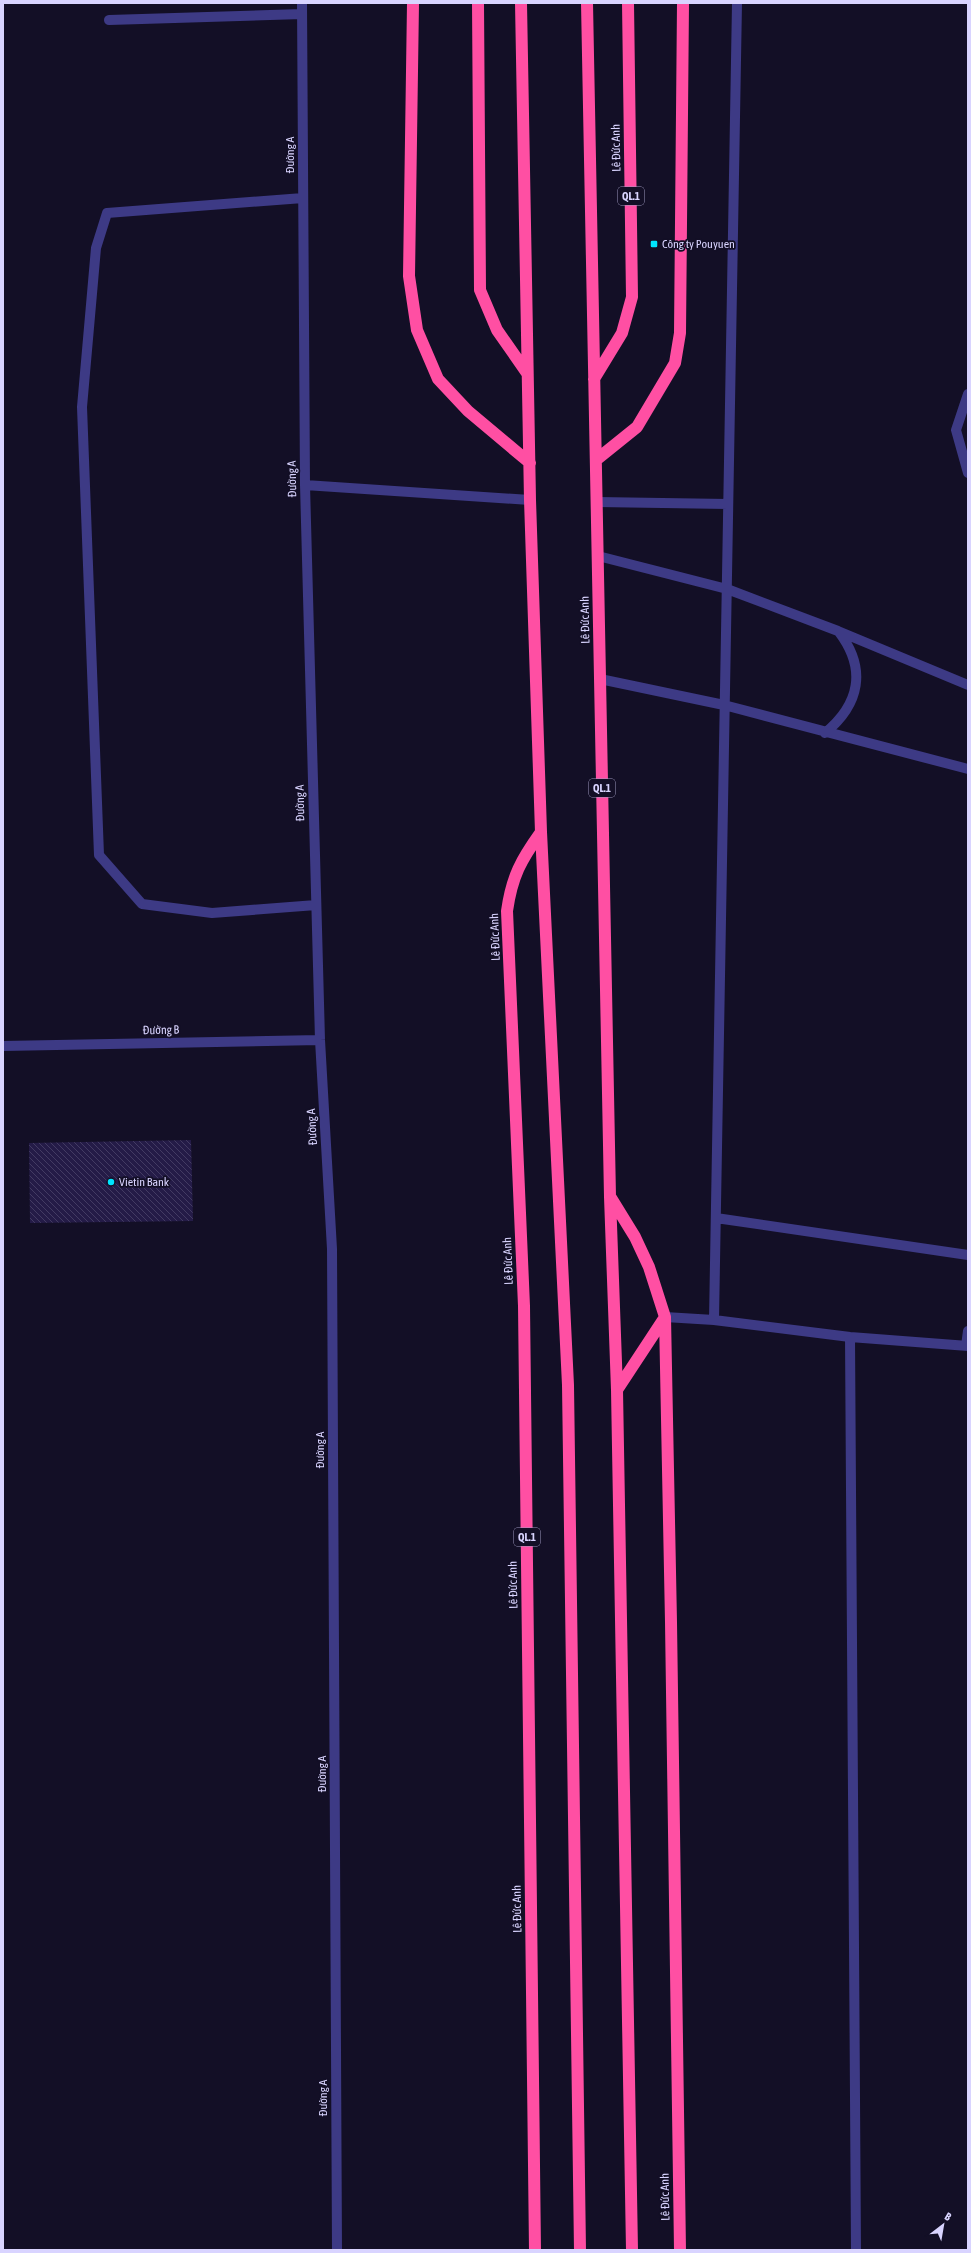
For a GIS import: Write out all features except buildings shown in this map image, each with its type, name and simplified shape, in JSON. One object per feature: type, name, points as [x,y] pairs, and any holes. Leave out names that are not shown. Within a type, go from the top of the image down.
[{"type":"highway","points":[[413,3],[409,276],[417,330],[438,379],[468,411],[530,463]]},
{"type":"highway","points":[[478,3],[480,290],[497,330],[527,373]]},
{"type":"highway","points":[[521,3],[530,500],[541,832],[568,1385],[580,2250]]},
{"type":"highway","name":"Lê Đức Anh","points":[[587,3],[610,1196],[617,1390],[632,2250]]},
{"type":"highway","name":"Lê Đức Anh","points":[[594,379],[622,333],[632,297],[628,3]]},
{"type":"highway","points":[[596,460],[637,427],[660,392],[675,363],[678,348],[680,333],[683,3]]},
{"type":"highway","name":"Lê Đức Anh","points":[[535,2250],[524,1306],[507,911],[511,884],[525,855],[541,832]]},
{"type":"highway","name":"Lê Đức Anh","points":[[610,1196],[638,1243],[649,1267],[665,1316],[680,2250]]},
{"type":"highway","points":[[617,1390],[665,1316]]},
{"type":"street","name":"Đường A","points":[[302,3],[305,485],[320,1040],[332,1249],[337,2250]]},
{"type":"street","points":[[714,1320],[737,3]]},
{"type":"street","points":[[109,20],[302,14]]},
{"type":"street","points":[[303,198],[107,213],[96,248],[82,407],[99,855],[142,904],[212,913],[316,905]]},
{"type":"street","points":[[968,394],[956,430],[968,473]]},
{"type":"street","points":[[305,485],[530,500]]},
{"type":"street","points":[[597,502],[728,504]]},
{"type":"street","points":[[598,556],[727,589],[838,631],[968,685]]},
{"type":"street","points":[[825,733],[846,713],[853,699],[856,685],[856,670],[853,656],[838,631]]},
{"type":"street","points":[[600,679],[724,705],[825,733],[968,769]]},
{"type":"street","name":"Đường B","points":[[3,1046],[320,1040]]},
{"type":"street","points":[[716,1218],[968,1255]]},
{"type":"street","points":[[665,1316],[714,1320],[850,1337],[967,1346],[968,1331]]},
{"type":"street","points":[[850,1337],[856,2250]]},
{"type":"place","name":"Công ty Pouyuen","points":[[654,244]]},
{"type":"place","name":"Vietin Bank","points":[[111,1182]]}]
